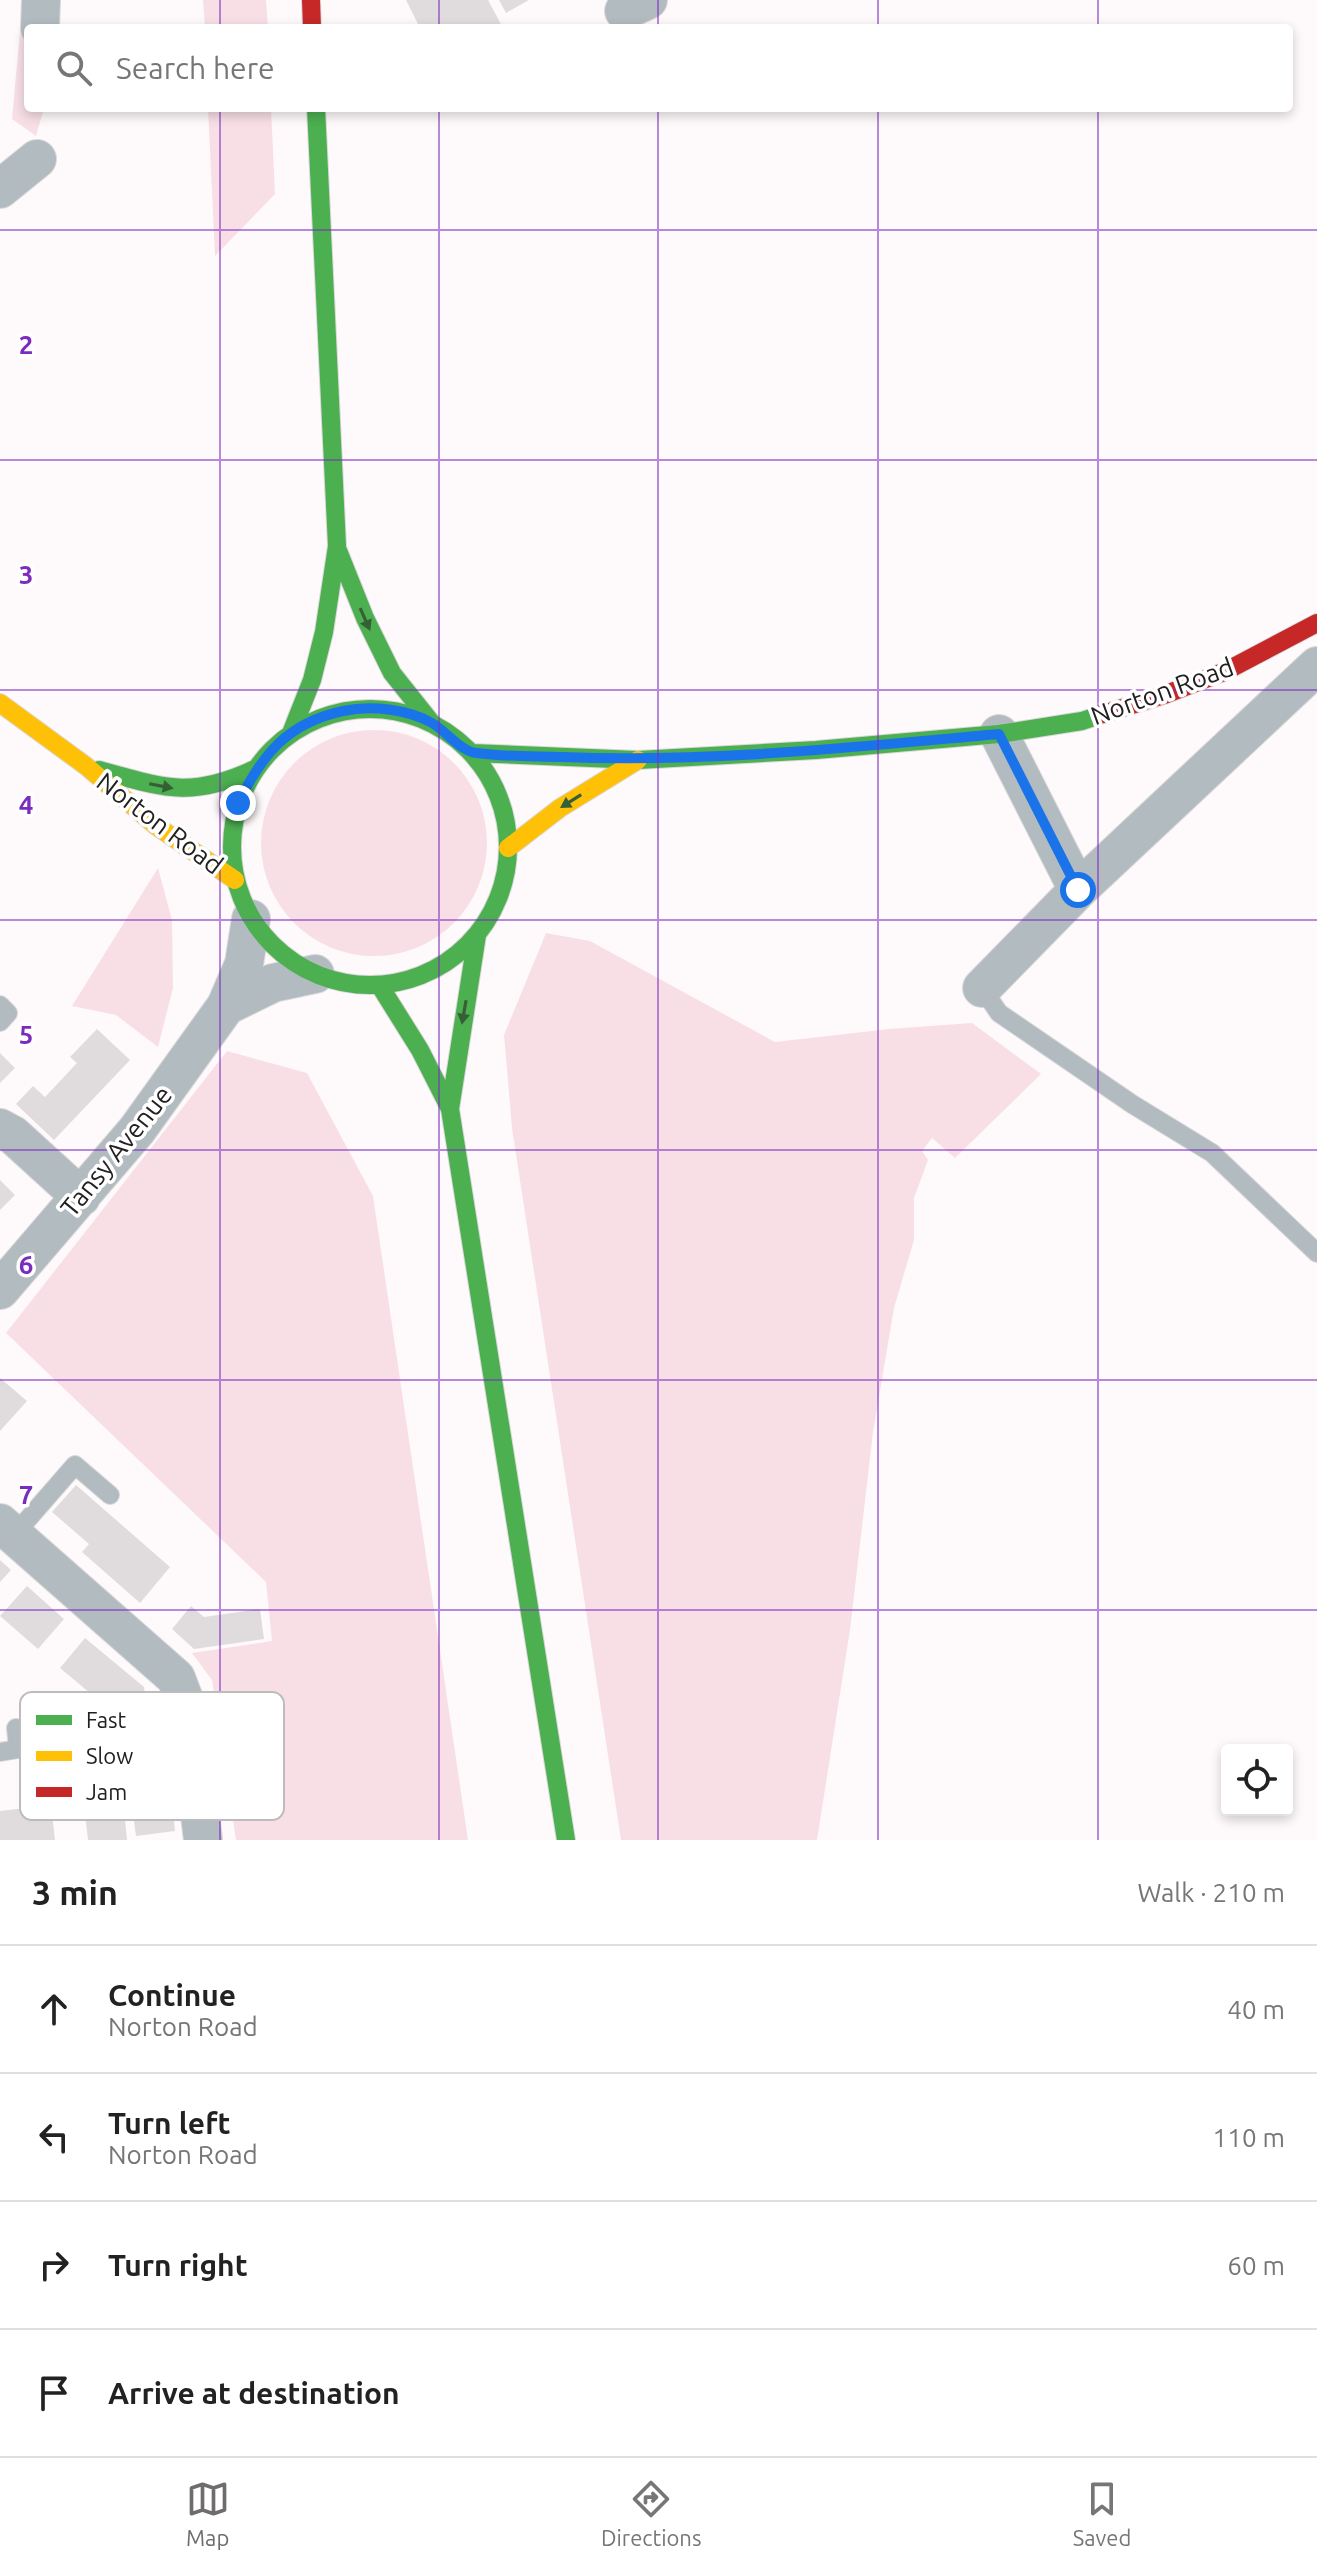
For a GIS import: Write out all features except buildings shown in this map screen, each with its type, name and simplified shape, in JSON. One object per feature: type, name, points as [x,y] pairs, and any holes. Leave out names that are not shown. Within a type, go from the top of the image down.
[{"type":"main road","points":[[311,0],[312,24]]},
{"type":"main road","points":[[291,733],[312,680],[324,632],[337,546],[316,112]]},
{"type":"main road","points":[[337,546],[365,618],[392,673],[431,722],[472,753],[492,781],[505,814],[508,848],[500,894],[477,935],[451,960],[420,977],[380,986],[353,985],[315,974],[269,943],[251,919],[235,880],[232,842],[238,803],[255,769],[272,749],[291,733],[317,719],[345,710],[374,708],[403,712],[431,722]]},
{"type":"main road","name":"Norton Road","points":[[472,753],[638,760],[816,750],[999,734],[1082,721],[1164,695],[1226,671],[1317,623]]},
{"type":"main road","name":"Norton Road","points":[[0,703],[86,766],[155,825],[235,880]]},
{"type":"main road","name":"Norton Road","points":[[508,848],[560,808],[638,760]]},
{"type":"main road","name":"Norton Road","points":[[86,766],[168,788],[195,789],[215,786],[255,769]]},
{"type":"main road","points":[[477,935],[450,1109],[566,1840]]},
{"type":"main road","points":[[380,986],[420,1050],[450,1109]]},
{"type":"street","points":[[40,24],[41,0]]},
{"type":"street","points":[[0,189],[37,159]]},
{"type":"street","points":[[982,988],[1078,890],[1317,666]]},
{"type":"street","points":[[999,734],[1078,890]]},
{"type":"street","name":"Tansy Avenue","points":[[0,1290],[137,1130],[226,1006],[244,964],[251,919]]},
{"type":"street","name":"Tansy Avenue","points":[[226,1006],[273,983],[315,974]]},
{"type":"street","points":[[0,1128],[13,1135],[81,1197]]},
{"type":"street","points":[[7,1529],[176,1678],[181,1692]]},
{"type":"street","points":[[201,1820],[203,1840]]},
{"type":"lane","points":[[982,988],[999,1013],[1132,1104],[1212,1153],[1317,1253]]},
{"type":"lane","points":[[0,1005],[8,1013],[0,1022]]},
{"type":"lane","points":[[7,1529],[75,1465],[110,1495]]},
{"type":"lane","points":[[0,1752],[18,1749],[16,1728]]},
{"type":"shaded area","points":[[203,0],[266,0],[268,24],[205,24]]},
{"type":"shaded area","points":[[21,21],[24,30],[24,112],[43,112],[36,136],[12,119]]},
{"type":"shaded area","points":[[208,112],[271,112],[275,194],[215,256]]},
{"type":"shaded area","points":[[374,730],[417,739],[437,749],[454,763],[468,780],[478,800],[487,843],[478,886],[468,906],[454,923],[437,937],[417,947],[374,956],[331,947],[311,937],[294,923],[280,906],[270,886],[261,843],[270,800],[280,780],[294,763],[311,749],[331,739]]},
{"type":"shaded area","points":[[158,868],[172,920],[173,988],[158,1047],[116,1015],[72,1006]]},
{"type":"shaded area","points":[[546,933],[590,941],[775,1042],[972,1023],[1041,1074],[955,1158],[932,1138],[922,1151],[928,1160],[914,1198],[914,1240],[894,1308],[873,1432],[850,1630],[817,1840],[621,1840],[512,1128],[504,1035]]},
{"type":"shaded area","points":[[227,1051],[307,1073],[373,1196],[468,1840],[236,1840],[233,1820],[284,1820],[284,1692],[214,1692],[212,1680],[192,1653],[272,1641],[266,1582],[6,1333]]},
{"type":"traffic: fast","points":[[291,733],[312,680],[324,632],[337,546],[316,112]]},
{"type":"traffic: fast","points":[[337,548],[365,618],[392,673],[431,722]]},
{"type":"traffic: fast","points":[[370,709],[397,712],[423,720],[447,732],[468,749],[485,770],[497,794],[505,820],[508,847],[505,874],[497,900],[485,924],[468,945],[447,962],[423,974],[397,982],[370,985],[343,982],[317,974],[293,962],[272,945],[255,924],[243,900],[235,874],[232,847],[235,820],[243,794],[255,770],[272,749],[293,732],[317,720],[343,712],[370,709]]},
{"type":"traffic: fast","points":[[472,753],[638,760],[816,750],[999,734],[1082,721],[1103,714]]},
{"type":"traffic: fast","points":[[99,770],[177,788],[213,784],[255,769]]},
{"type":"traffic: fast","points":[[477,935],[450,1109],[566,1840]]},
{"type":"traffic: fast","points":[[380,986],[420,1050],[450,1109]]},
{"type":"traffic: slow","points":[[0,703],[86,766],[155,825],[235,880]]},
{"type":"traffic: slow","points":[[508,848],[560,808],[638,760]]},
{"type":"traffic: jam","points":[[311,0],[312,24]]},
{"type":"traffic: jam","points":[[1103,714],[1226,671],[1317,623]]},
{"type":"route","points":[[238,803],[255,769],[272,749],[291,733],[317,719],[345,710],[374,708],[403,712],[431,722],[472,753],[638,760],[816,750],[999,734],[1078,890]]}]
